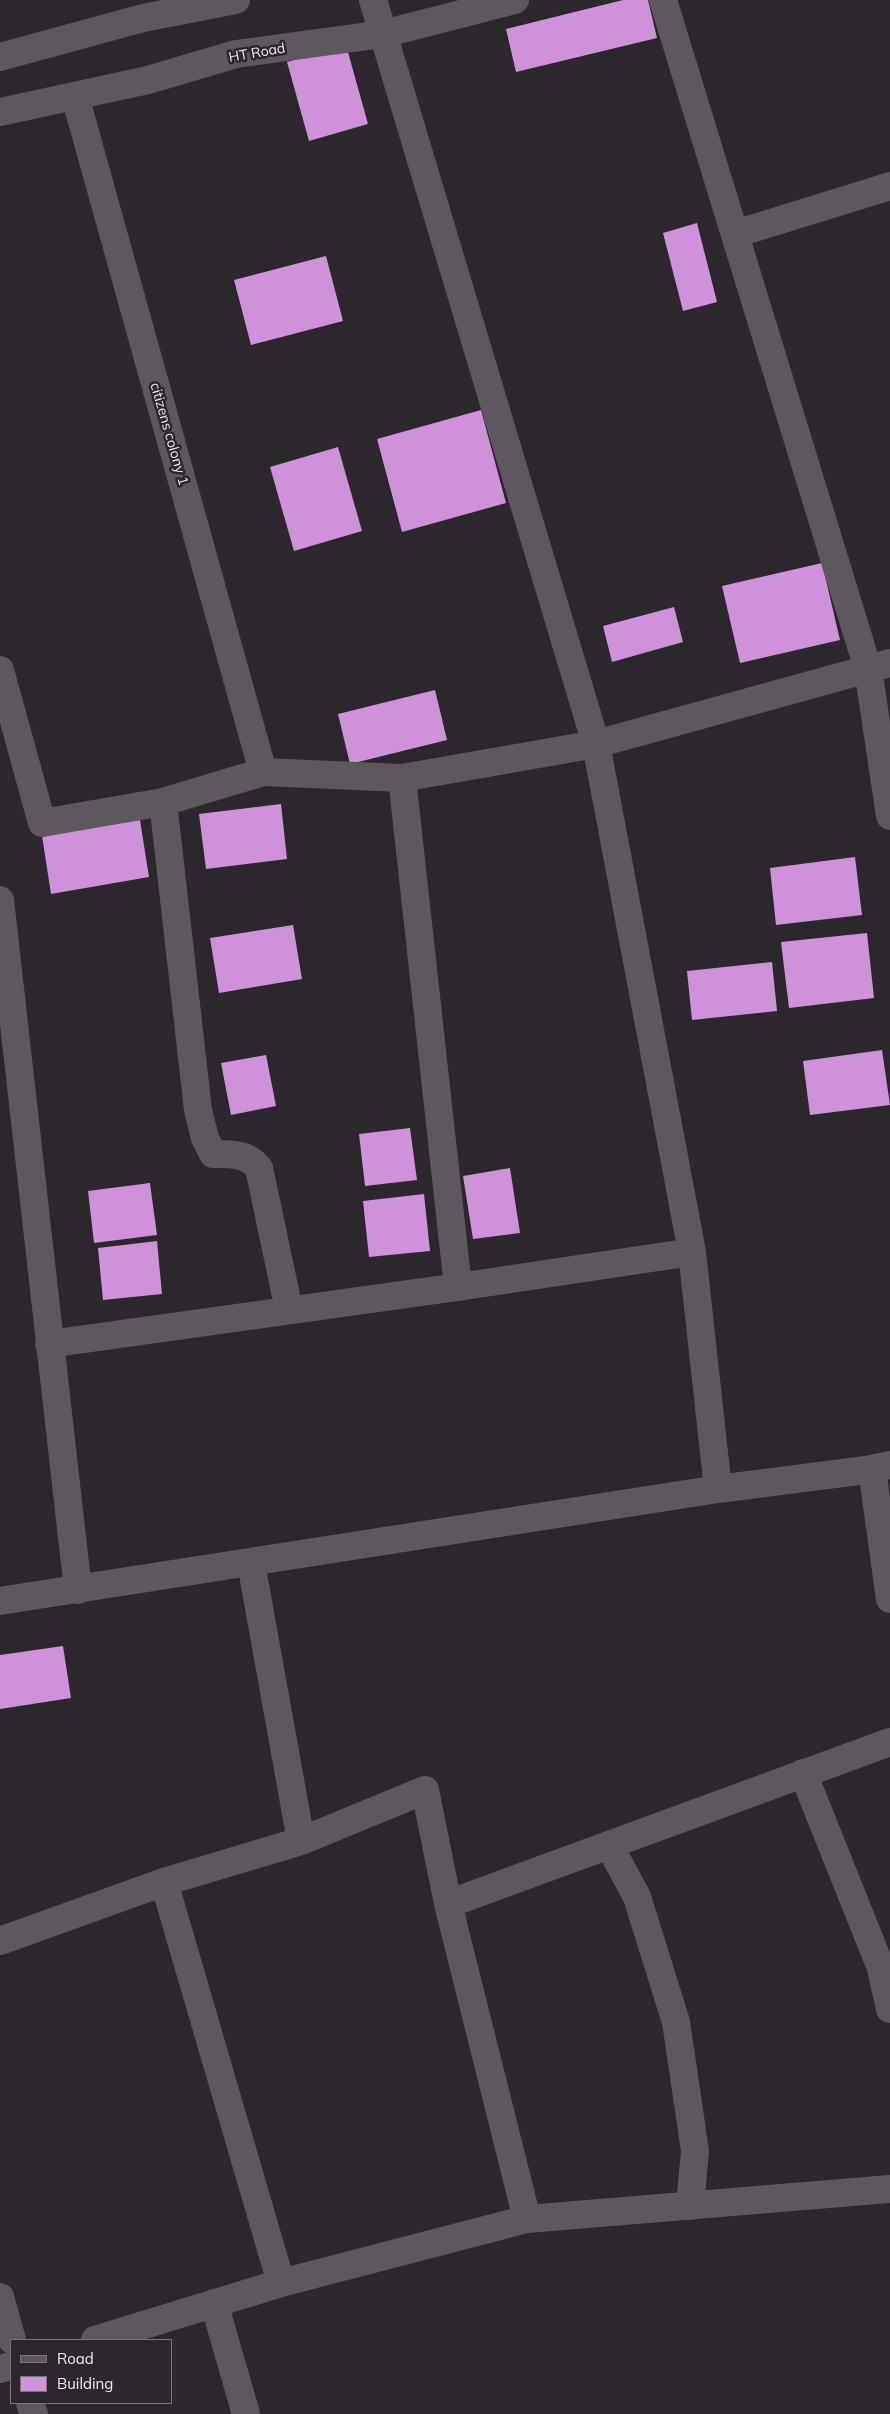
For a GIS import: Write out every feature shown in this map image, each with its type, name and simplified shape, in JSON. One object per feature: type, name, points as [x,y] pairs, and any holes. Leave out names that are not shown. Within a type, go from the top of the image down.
[{"type":"street","points":[[0,57],[140,9],[236,0]]},
{"type":"street","points":[[373,0],[596,744],[692,1252],[718,1489]]},
{"type":"street","name":"HT Road","points":[[0,112],[148,80],[236,54],[384,34],[515,0]]},
{"type":"street","points":[[663,0],[734,234],[879,666],[890,816]]},
{"type":"street","name":"citizens colony 1","points":[[75,96],[263,772]]},
{"type":"street","points":[[734,234],[890,186]]},
{"type":"street","points":[[0,670],[42,823],[163,802],[263,772],[402,778],[596,744],[879,666]]},
{"type":"street","points":[[402,778],[458,1287]]},
{"type":"street","points":[[163,802],[200,1119],[205,1138],[213,1154],[235,1154],[253,1160],[259,1168],[289,1310]]},
{"type":"street","points":[[0,900],[78,1590]]},
{"type":"street","points":[[49,1344],[458,1287],[692,1252]]},
{"type":"street","points":[[0,1601],[718,1489],[881,1467],[890,1598]]},
{"type":"street","points":[[251,1563],[302,1841]]},
{"type":"street","points":[[448,1904],[890,1742]]},
{"type":"street","points":[[803,1773],[885,1967],[890,2009]]},
{"type":"street","points":[[0,1941],[164,1882],[302,1841],[425,1790],[448,1904],[527,2220]]},
{"type":"street","points":[[609,1844],[637,1897],[676,2022],[695,2151],[690,2206]]},
{"type":"street","points":[[164,1882],[281,2283]]},
{"type":"street","points":[[98,2339],[281,2283],[527,2220],[890,2189]]},
{"type":"street","points":[[0,2297],[12,2339]]},
{"type":"street","points":[[214,2303],[246,2414]]},
{"type":"building","points":[[623,0],[648,0],[657,38],[516,72],[506,29]]},
{"type":"building","points":[[346,45],[368,124],[309,141],[287,62]]},
{"type":"building","points":[[697,223],[717,302],[683,311],[663,233]]},
{"type":"building","points":[[326,256],[343,321],[251,345],[234,280]]},
{"type":"building","points":[[481,410],[506,503],[402,532],[377,439]]},
{"type":"building","points":[[338,447],[362,531],[294,551],[270,467]]},
{"type":"building","points":[[822,563],[840,640],[740,663],[722,586]]},
{"type":"building","points":[[674,607],[683,642],[612,662],[603,626]]},
{"type":"building","points":[[435,690],[447,740],[350,764],[338,714]]},
{"type":"building","points":[[281,804],[287,859],[206,869],[199,814]]},
{"type":"building","points":[[140,820],[149,877],[51,894],[42,836]]},
{"type":"building","points":[[855,857],[862,915],[776,925],[770,868]]},
{"type":"building","points":[[293,925],[302,979],[219,993],[210,938]]},
{"type":"building","points":[[867,933],[874,998],[789,1008],[781,942]]},
{"type":"building","points":[[772,962],[777,1011],[692,1020],[687,971]]},
{"type":"building","points":[[882,1050],[890,1105],[810,1115],[803,1061]]},
{"type":"building","points":[[266,1055],[276,1106],[231,1115],[221,1063]]},
{"type":"building","points":[[410,1128],[417,1180],[365,1186],[359,1134]]},
{"type":"building","points":[[510,1168],[520,1233],[473,1239],[463,1176]]},
{"type":"building","points":[[150,1183],[157,1235],[94,1243],[88,1191]]},
{"type":"building","points":[[424,1194],[430,1251],[369,1257],[363,1201]]},
{"type":"building","points":[[157,1241],[162,1294],[103,1300],[98,1248]]},
{"type":"building","points":[[63,1646],[71,1698],[0,1709],[0,1655]]}]
